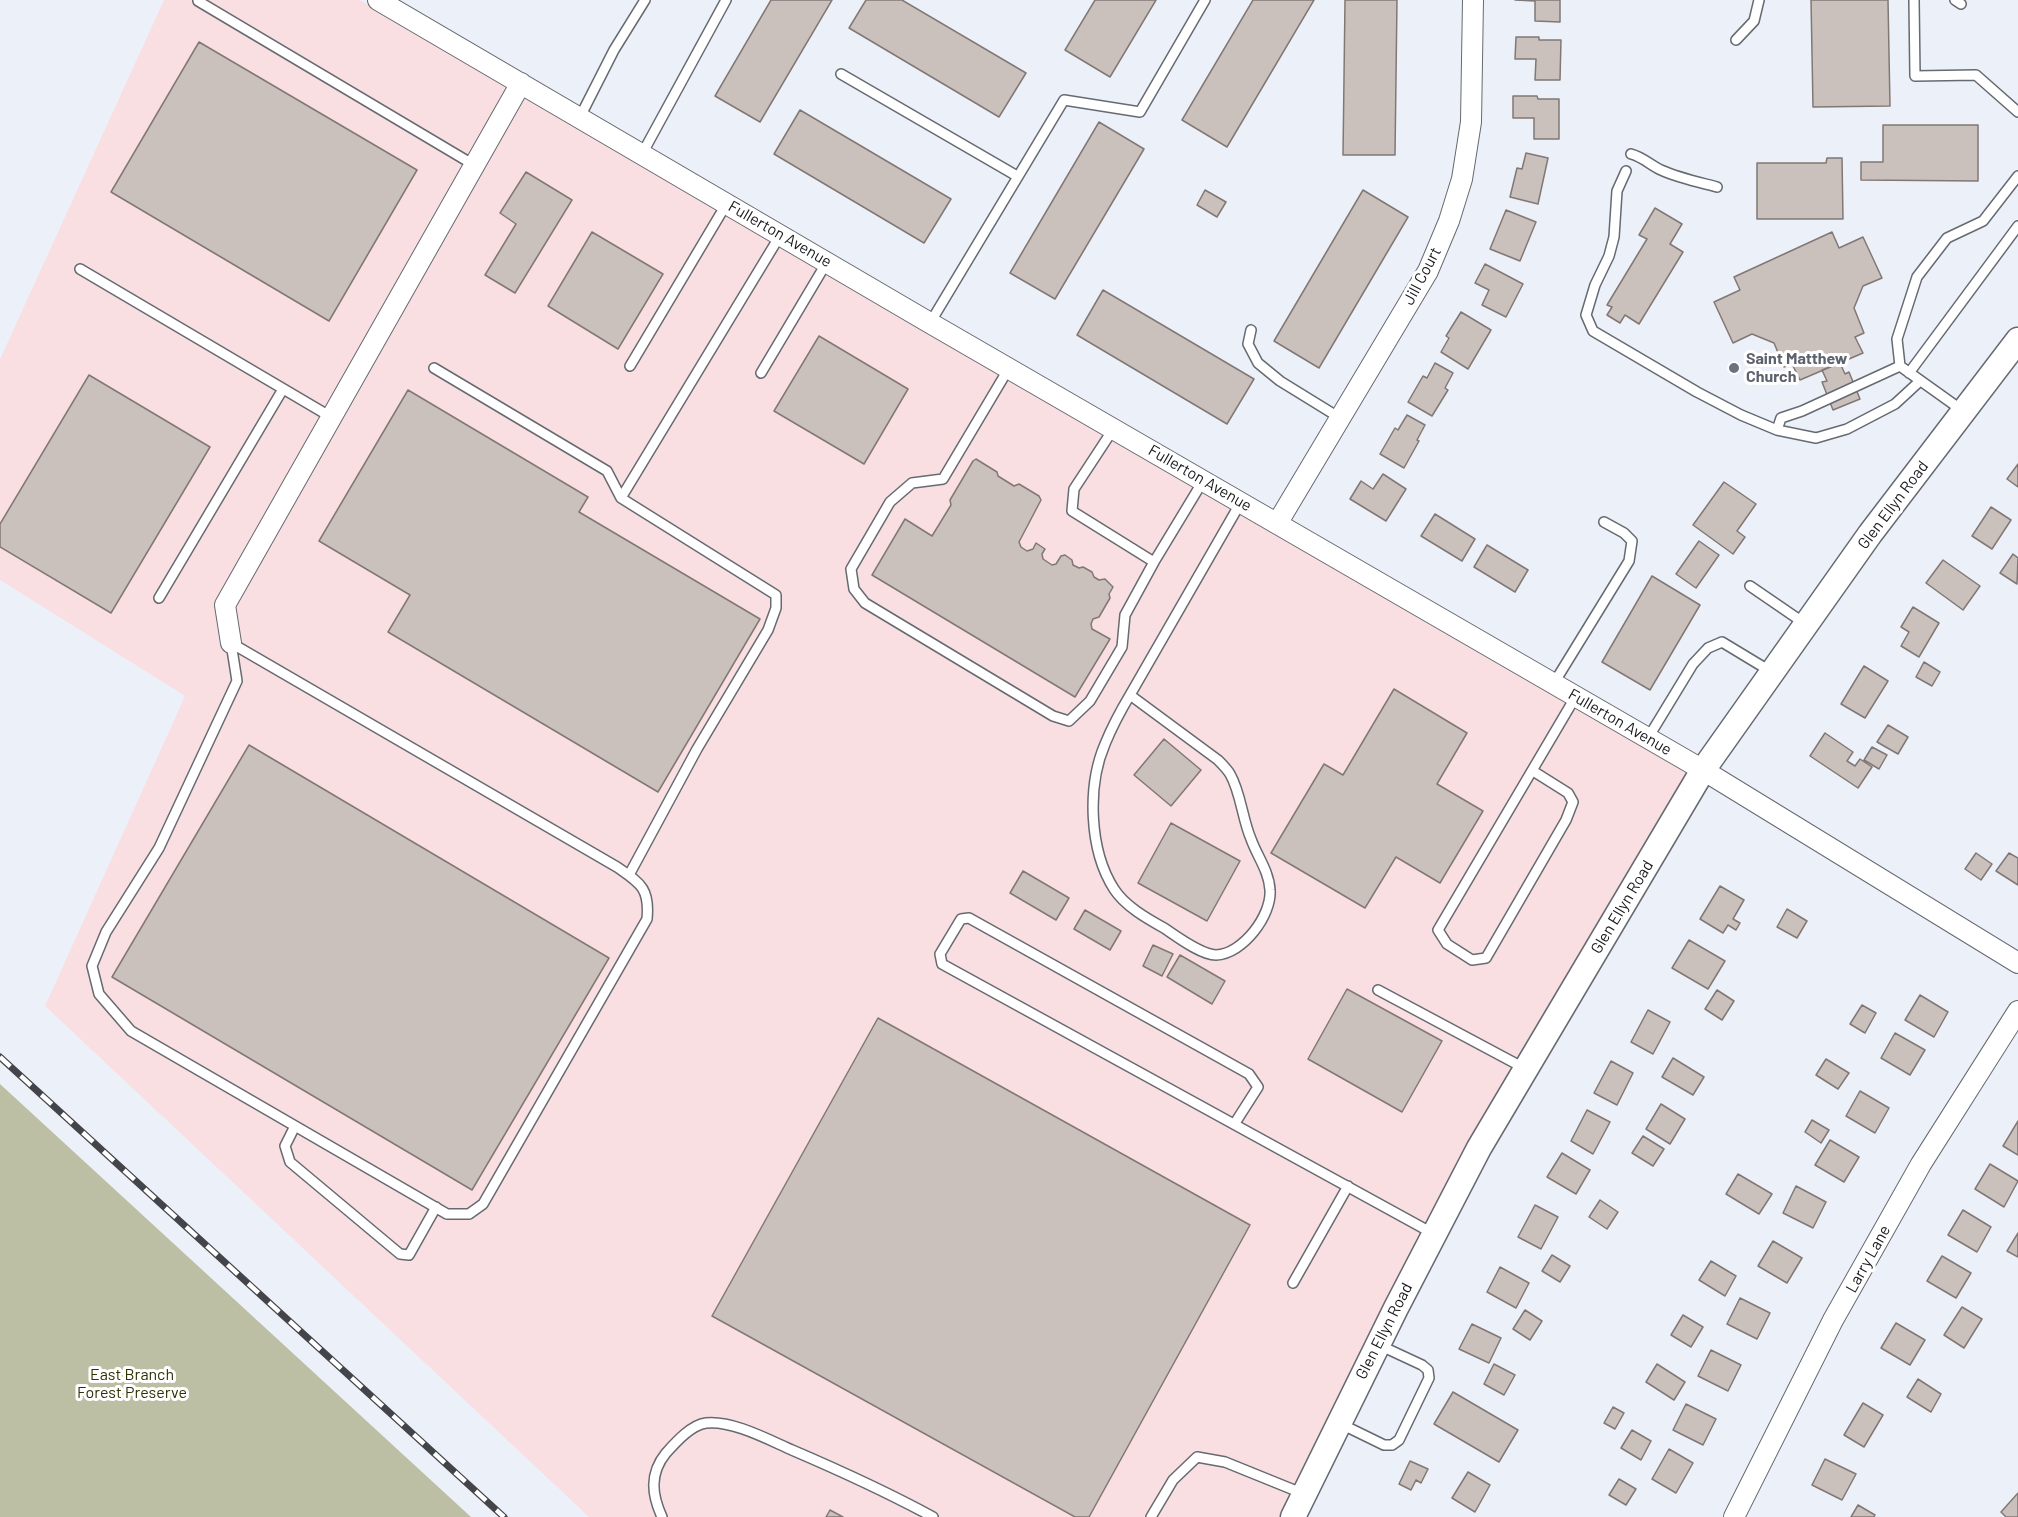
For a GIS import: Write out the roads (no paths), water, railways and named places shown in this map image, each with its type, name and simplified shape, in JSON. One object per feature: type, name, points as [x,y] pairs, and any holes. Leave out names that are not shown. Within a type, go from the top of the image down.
[{"type":"street","name":"Fullerton Avenue","points":[[378,0],[1703,770],[2018,963]]},
{"type":"street","name":"Jill Court","points":[[1278,522],[1428,271],[1449,221],[1462,178],[1471,122],[1473,0]]},
{"type":"street","points":[[231,643],[225,604],[520,83]]},
{"type":"street","name":"Glen Ellyn Road","points":[[1293,1517],[1378,1344],[1479,1148],[1703,770],[1870,534],[2018,340]]},
{"type":"street","name":"Larry Lane","points":[[1734,1517],[1833,1320],[1921,1164],[2018,1011]]},
{"type":"lane","points":[[579,117],[614,50],[645,0]]},
{"type":"lane","points":[[642,154],[726,0]]},
{"type":"lane","points":[[930,322],[1064,100],[1140,112],[1205,0]]},
{"type":"lane","points":[[1736,40],[1754,21],[1759,0]]},
{"type":"lane","points":[[1914,0],[1916,76],[1976,75],[2018,112]]},
{"type":"lane","points":[[198,1],[474,165]]},
{"type":"lane","points":[[841,74],[1017,176]]},
{"type":"lane","points":[[1631,154],[1641,157],[1658,169],[1684,179],[1718,187]]},
{"type":"lane","points":[[1626,171],[1617,191],[1614,237],[1609,256],[1595,285],[1586,315],[1593,331],[1697,393],[1741,415],[1777,430],[1816,438],[1846,429],[1895,404],[1920,381]]},
{"type":"lane","points":[[1963,412],[1900,366],[1897,339],[1917,278],[1947,238],[1983,221],[2018,176]]},
{"type":"lane","points":[[630,366],[727,203]]},
{"type":"lane","points":[[1909,373],[2018,226]]},
{"type":"lane","points":[[621,498],[781,234]]},
{"type":"lane","points":[[761,373],[827,262]]},
{"type":"lane","points":[[80,269],[331,417]]},
{"type":"lane","points":[[1251,330],[1248,344],[1258,363],[1280,381],[1340,418]]},
{"type":"lane","points":[[1777,430],[1781,418],[1802,411],[1900,366]]},
{"type":"lane","points":[[1009,367],[943,479],[912,483],[890,502],[851,569],[854,589],[865,603],[1053,717],[1069,721],[1090,701],[1122,647],[1125,615],[1204,480]]},
{"type":"lane","points":[[434,368],[607,471],[621,498],[776,595],[776,608],[768,630],[697,749],[629,875]]},
{"type":"lane","points":[[159,598],[284,389]]},
{"type":"lane","points":[[1114,428],[1074,489],[1072,511],[1154,562]]},
{"type":"lane","points":[[1130,695],[1218,760],[1230,774],[1250,837],[1268,876],[1270,892],[1265,914],[1247,941],[1233,950],[1216,955],[1202,951],[1140,914],[1115,891],[1100,863],[1092,814],[1104,745],[1130,695],[1241,502]]},
{"type":"lane","points":[[1554,683],[1629,561],[1632,541],[1624,533],[1604,522]]},
{"type":"lane","points":[[1750,586],[1806,625]]},
{"type":"lane","points":[[1648,738],[1693,664],[1708,648],[1722,642],[1772,673]]},
{"type":"lane","points":[[231,643],[629,875],[643,887],[648,902],[646,919],[483,1204],[469,1214],[447,1214],[131,1031],[99,994],[92,966],[106,932],[159,848],[237,681],[231,643]]},
{"type":"lane","points":[[1533,771],[1568,793],[1573,802],[1566,820],[1486,958],[1472,960],[1446,944],[1438,930],[1576,696]]},
{"type":"lane","points":[[1234,1123],[1258,1087],[1249,1074],[969,918],[961,919],[940,954],[942,964],[1434,1234]]},
{"type":"lane","points":[[1378,990],[1526,1069]]},
{"type":"lane","points":[[295,1126],[285,1146],[290,1162],[400,1254],[409,1255],[436,1208]]},
{"type":"lane","points":[[1293,1283],[1348,1186]]},
{"type":"lane","points":[[1339,1423],[1384,1445],[1392,1445],[1399,1440],[1429,1378],[1428,1370],[1378,1344]]},
{"type":"lane","points":[[662,1517],[654,1500],[654,1478],[657,1470],[673,1445],[692,1428],[704,1423],[731,1425],[775,1442],[874,1486],[933,1517]]},
{"type":"lane","points":[[1151,1517],[1173,1480],[1197,1457],[1225,1462],[1304,1494]]},
{"type":"railway","points":[[0,1057],[504,1517]]},
{"type":"place","name":"Saint Matthew Church","points":[[1734,368]]},
{"type":"park label","name":"East Branch Forest Preserve","points":[[132,1384]]}]
